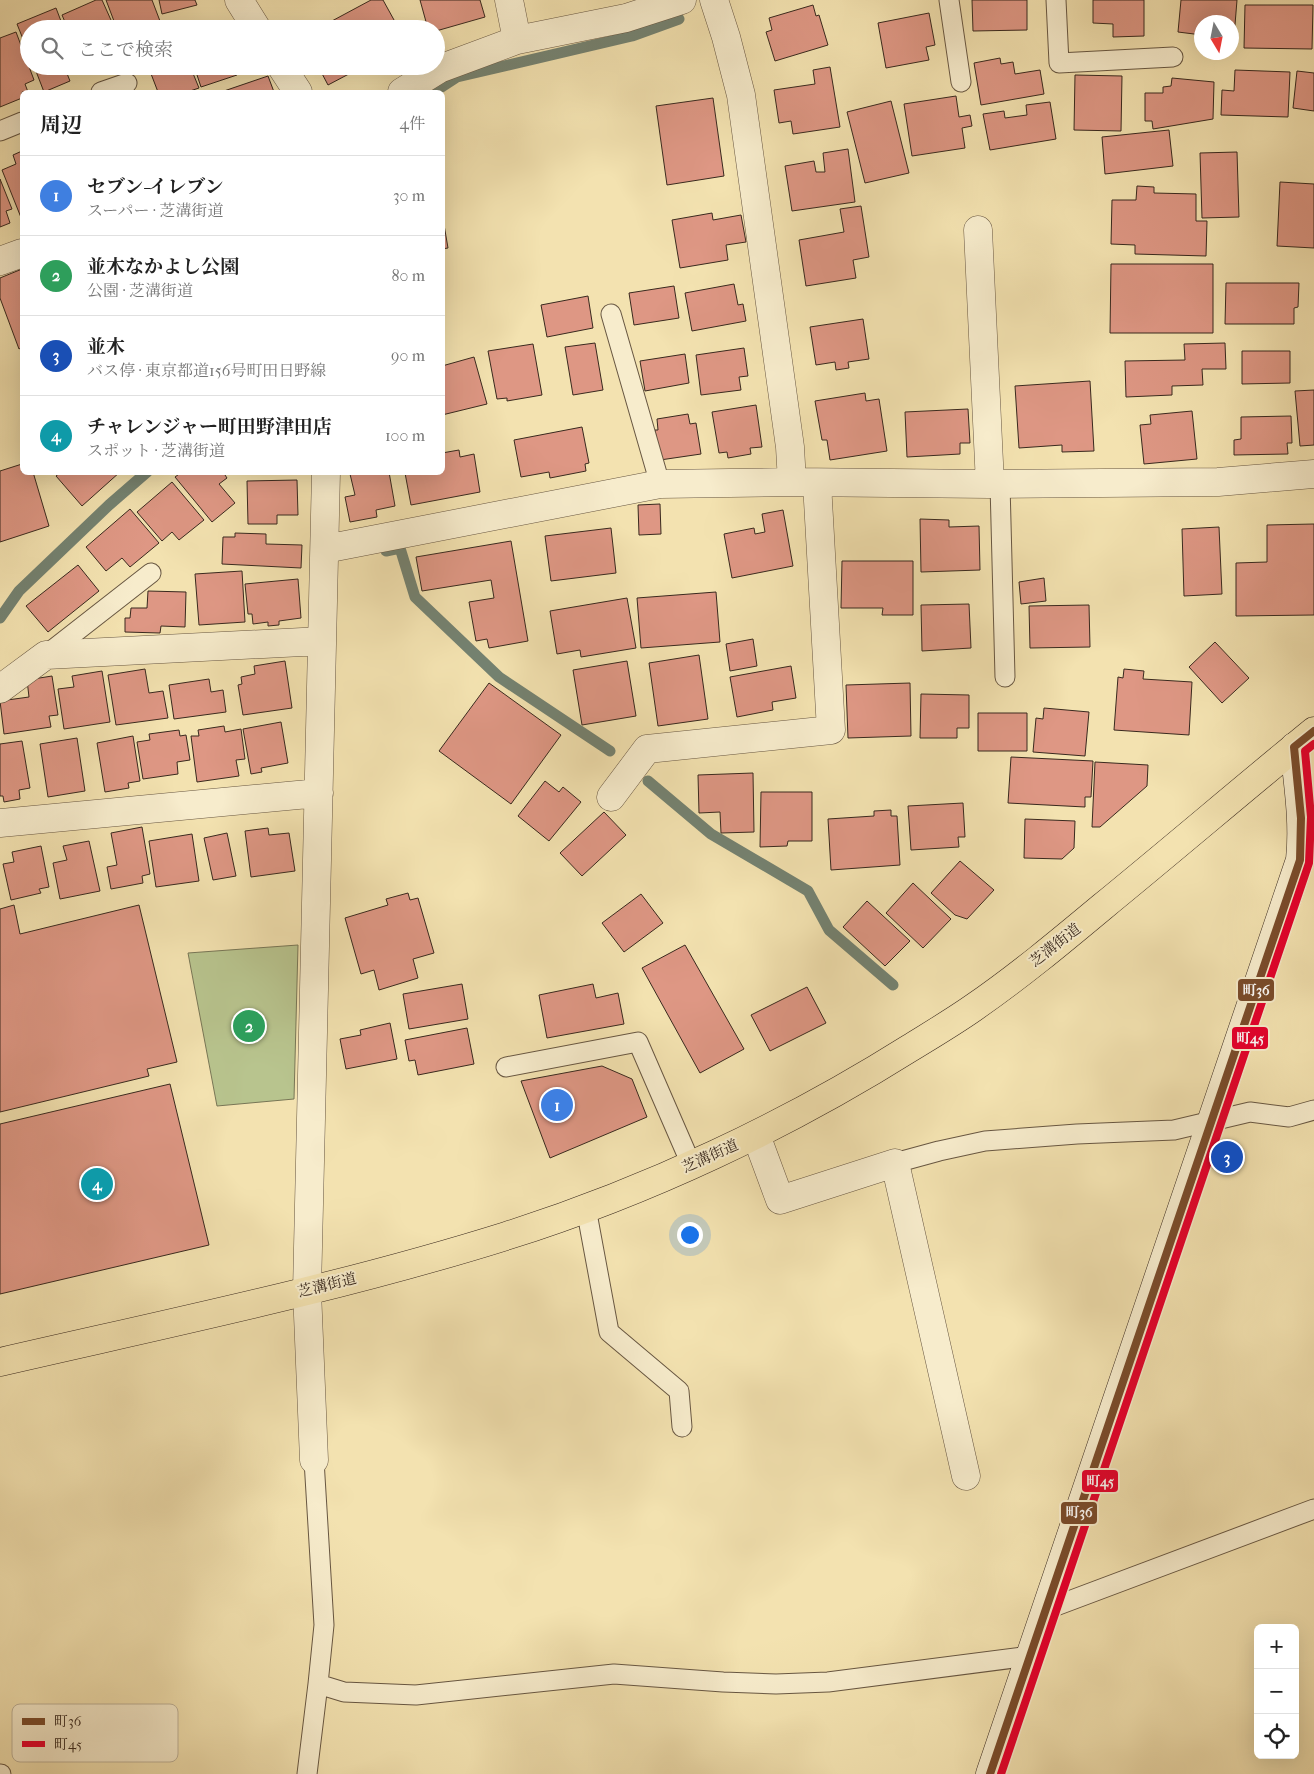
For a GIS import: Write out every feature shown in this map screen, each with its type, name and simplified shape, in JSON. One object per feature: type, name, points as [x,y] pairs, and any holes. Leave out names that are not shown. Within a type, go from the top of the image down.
[{"type":"main road","name":"芝溝街道","points":[[0,1362],[307,1291],[481,1244],[586,1208],[756,1135],[862,1078],[973,1008],[1061,941],[1304,739]]},
{"type":"street","points":[[238,0],[251,20]]},
{"type":"street","points":[[509,0],[517,40]]},
{"type":"street","points":[[445,67],[517,40],[626,18],[682,0]]},
{"type":"street","points":[[612,796],[647,750],[831,730],[805,482],[790,447],[741,95],[714,0]]},
{"type":"street","points":[[287,75],[297,90]]},
{"type":"street","points":[[405,90],[430,75]]},
{"type":"street","points":[[978,230],[995,484]]},
{"type":"street","points":[[0,261],[20,254]]},
{"type":"street","points":[[325,549],[660,484],[1218,482],[1314,474]]},
{"type":"street","points":[[314,1460],[307,1291],[326,475]]},
{"type":"street","points":[[0,689],[46,655],[322,642]]},
{"type":"street","points":[[990,1774],[1308,841],[1300,796],[1304,739]]},
{"type":"street","points":[[0,823],[319,793]]},
{"type":"street","points":[[756,1135],[780,1200],[895,1163],[966,1476]]},
{"type":"lane","points":[[949,0],[961,82]]},
{"type":"lane","points":[[1056,0],[1059,63],[1173,57]]},
{"type":"lane","points":[[108,90],[127,83]]},
{"type":"lane","points":[[0,131],[20,123]]},
{"type":"lane","points":[[611,314],[660,484]]},
{"type":"lane","points":[[995,484],[1005,677]]},
{"type":"lane","points":[[46,655],[151,573]]},
{"type":"lane","points":[[506,1067],[638,1042],[691,1164]]},
{"type":"lane","points":[[895,1163],[985,1141],[1078,1134],[1174,1130],[1250,1112],[1289,1116],[1314,1110]]},
{"type":"lane","points":[[586,1208],[609,1332],[679,1391],[682,1428]]},
{"type":"lane","points":[[307,1774],[324,1625],[314,1460]]},
{"type":"lane","points":[[1045,1610],[1314,1510]]},
{"type":"lane","points":[[318,1684],[344,1692],[416,1694],[614,1674],[776,1684],[828,1682],[1030,1656]]},
{"type":"green space","points":[[298,945],[294,1099],[217,1106],[188,953]]},
{"type":"building","points":[[96,0],[102,0],[111,20],[64,20],[62,15]]},
{"type":"building","points":[[106,0],[152,0],[160,20],[114,20]]},
{"type":"building","points":[[159,0],[195,0],[197,5],[162,14]]},
{"type":"building","points":[[371,0],[383,0],[394,20],[334,20]]},
{"type":"building","points":[[420,0],[480,0],[485,17],[445,28],[445,20],[426,20]]},
{"type":"building","points":[[972,0],[1027,0],[1027,30],[973,31]]},
{"type":"building","points":[[1093,0],[1144,0],[1144,36],[1113,37],[1113,24],[1093,23]]},
{"type":"building","points":[[1181,0],[1237,0],[1236,15],[1194,15],[1194,34],[1178,32]]},
{"type":"building","points":[[813,5],[816,16],[819,15],[828,45],[775,61],[766,32],[772,30],[769,18]]},
{"type":"building","points":[[1245,5],[1313,5],[1312,49],[1244,48]]},
{"type":"building","points":[[56,8],[61,20],[27,20]]},
{"type":"building","points":[[929,13],[935,45],[926,47],[929,60],[886,68],[878,23]]},
{"type":"building","points":[[16,32],[20,43],[20,75],[32,75],[34,80],[25,84],[27,90],[20,90],[20,99],[0,107],[0,38]]},
{"type":"building","points":[[1000,58],[1001,64],[1013,62],[1015,74],[1040,70],[1044,94],[981,105],[974,63]]},
{"type":"building","points":[[830,67],[840,127],[793,134],[791,121],[779,123],[774,90],[815,84],[813,70]]},
{"type":"building","points":[[1235,70],[1290,72],[1288,117],[1221,115],[1222,90],[1234,91]]},
{"type":"building","points":[[1297,71],[1314,73],[1314,111],[1293,108]]},
{"type":"building","points":[[37,75],[68,75],[70,81],[49,90],[43,90]]},
{"type":"building","points":[[151,75],[194,75],[199,88],[193,90],[157,90]]},
{"type":"building","points":[[197,75],[237,75],[201,87]]},
{"type":"building","points":[[323,75],[347,75],[328,85]]},
{"type":"building","points":[[1075,75],[1122,76],[1121,131],[1074,130]]},
{"type":"building","points":[[268,76],[273,90],[227,90]]},
{"type":"building","points":[[1172,78],[1214,82],[1213,119],[1153,129],[1152,121],[1145,121],[1145,93],[1163,93],[1163,87],[1171,86]]},
{"type":"building","points":[[956,96],[959,117],[970,115],[972,126],[962,128],[965,148],[912,156],[904,104]]},
{"type":"building","points":[[713,98],[724,176],[667,185],[656,106]]},
{"type":"building","points":[[891,101],[909,173],[865,183],[847,112]]},
{"type":"building","points":[[1050,102],[1056,139],[990,150],[983,114],[1004,111],[1005,118],[1027,115],[1026,105]]},
{"type":"building","points":[[1169,130],[1173,166],[1105,174],[1102,137]]},
{"type":"building","points":[[848,149],[855,202],[792,211],[785,166],[814,161],[816,172],[825,172],[823,153]]},
{"type":"building","points":[[20,152],[20,215],[2,170],[16,164],[13,155]]},
{"type":"building","points":[[1237,152],[1239,217],[1202,218],[1200,153]]},
{"type":"building","points":[[0,179],[12,209],[6,211],[10,223],[0,227]]},
{"type":"building","points":[[1280,182],[1314,184],[1314,248],[1277,246]]},
{"type":"building","points":[[1137,186],[1154,187],[1154,193],[1196,194],[1196,221],[1207,221],[1206,256],[1135,254],[1135,245],[1111,244],[1112,200],[1136,200]]},
{"type":"building","points":[[861,206],[869,257],[853,260],[856,278],[806,286],[799,240],[844,232],[840,209]]},
{"type":"building","points":[[712,213],[713,220],[741,215],[746,242],[726,245],[728,260],[680,268],[672,220]]},
{"type":"building","points":[[445,230],[448,248],[445,248]]},
{"type":"building","points":[[1111,264],[1213,264],[1213,333],[1110,333]]},
{"type":"building","points":[[20,270],[19,349],[0,298],[0,278]]},
{"type":"building","points":[[1226,283],[1299,283],[1298,307],[1294,308],[1294,324],[1225,324]]},
{"type":"building","points":[[734,284],[738,305],[743,304],[746,321],[692,331],[685,293]]},
{"type":"building","points":[[674,286],[679,318],[634,325],[629,293]]},
{"type":"building","points":[[588,296],[593,328],[547,337],[541,305]]},
{"type":"building","points":[[863,319],[869,359],[848,362],[849,368],[836,370],[835,362],[816,365],[810,327]]},
{"type":"building","points":[[595,343],[603,390],[573,395],[565,347]]},
{"type":"building","points":[[1225,343],[1226,369],[1202,369],[1203,385],[1172,386],[1172,395],[1126,397],[1125,361],[1185,360],[1184,344]]},
{"type":"building","points":[[533,344],[542,395],[507,401],[507,398],[497,399],[488,351]]},
{"type":"building","points":[[744,348],[748,376],[739,377],[741,390],[701,395],[696,355]]},
{"type":"building","points":[[1242,351],[1290,351],[1290,383],[1242,384]]},
{"type":"building","points":[[685,354],[689,383],[645,391],[640,361]]},
{"type":"building","points":[[474,357],[487,404],[445,414],[445,365]]},
{"type":"building","points":[[1090,381],[1094,451],[1062,452],[1062,445],[1019,448],[1015,386]]},
{"type":"building","points":[[1314,390],[1314,445],[1300,446],[1295,391]]},
{"type":"building","points":[[865,393],[866,401],[879,399],[887,451],[830,460],[827,440],[822,440],[815,401]]},
{"type":"building","points":[[756,405],[762,447],[750,448],[751,454],[728,458],[727,452],[719,453],[712,412]]},
{"type":"building","points":[[968,409],[970,443],[960,443],[960,454],[907,457],[905,412]]},
{"type":"building","points":[[1192,411],[1197,459],[1144,464],[1140,425],[1151,424],[1150,415]]},
{"type":"building","points":[[688,414],[690,424],[696,423],[701,454],[660,460],[655,430],[658,430],[657,419]]},
{"type":"building","points":[[1291,416],[1292,443],[1287,443],[1288,454],[1234,455],[1234,440],[1241,439],[1241,417]]},
{"type":"building","points":[[582,427],[589,463],[585,464],[586,471],[550,478],[549,472],[521,477],[514,440]]},
{"type":"building","points":[[459,450],[460,457],[474,454],[480,492],[411,505],[405,475],[445,475],[445,452]]},
{"type":"building","points":[[20,465],[20,475],[34,475],[49,526],[0,542],[0,471]]},
{"type":"building","points":[[57,475],[117,475],[82,506],[56,476]]},
{"type":"building","points":[[178,475],[225,475],[227,478],[219,484],[235,503],[212,522],[175,477]]},
{"type":"building","points":[[350,475],[390,475],[395,506],[376,510],[377,517],[350,522],[345,497],[355,495]]},
{"type":"building","points":[[297,480],[298,515],[277,515],[277,524],[248,524],[247,481]]},
{"type":"building","points":[[172,482],[204,520],[179,540],[172,532],[162,541],[137,512]]},
{"type":"building","points":[[660,504],[661,534],[639,535],[638,505]]},
{"type":"building","points":[[130,509],[159,543],[130,567],[122,558],[106,571],[86,547]]},
{"type":"building","points":[[783,510],[793,566],[732,578],[724,534],[754,528],[755,534],[765,532],[762,514]]},
{"type":"building","points":[[920,519],[949,520],[949,527],[979,526],[980,570],[921,572]]},
{"type":"building","points":[[1314,524],[1314,615],[1236,616],[1236,563],[1267,562],[1267,525]]},
{"type":"building","points":[[1219,527],[1222,594],[1184,596],[1182,529]]},
{"type":"building","points":[[611,528],[616,573],[551,581],[545,536]]},
{"type":"building","points":[[235,533],[266,534],[266,544],[302,545],[301,568],[222,564],[223,537],[235,537]]},
{"type":"building","points":[[511,541],[528,641],[489,648],[487,639],[476,641],[469,602],[494,598],[491,580],[422,591],[416,557]]},
{"type":"building","points":[[842,561],[913,561],[913,615],[882,615],[883,608],[841,608]]},
{"type":"building","points":[[78,565],[99,591],[48,632],[26,606]]},
{"type":"building","points":[[242,571],[245,622],[199,625],[195,574]]},
{"type":"building","points":[[1044,578],[1046,601],[1021,604],[1019,582]]},
{"type":"building","points":[[298,579],[301,618],[279,621],[279,625],[268,626],[268,622],[253,624],[252,614],[248,614],[245,584]]},
{"type":"building","points":[[148,591],[186,592],[185,627],[161,626],[160,633],[125,632],[125,618],[130,618],[131,608],[147,608]]},
{"type":"building","points":[[716,592],[720,642],[641,648],[637,598]]},
{"type":"building","points":[[627,598],[636,648],[581,657],[580,650],[557,654],[550,611]]},
{"type":"building","points":[[969,604],[971,648],[922,651],[921,605]]},
{"type":"building","points":[[1089,605],[1090,647],[1030,648],[1029,606]]},
{"type":"building","points":[[753,639],[757,666],[730,671],[726,644]]},
{"type":"building","points":[[1215,642],[1249,678],[1222,703],[1189,667]]},
{"type":"building","points":[[699,655],[708,719],[658,726],[649,663]]},
{"type":"building","points":[[285,661],[292,708],[243,715],[238,685],[242,684],[241,677],[255,674],[254,666]]},
{"type":"building","points":[[627,661],[636,716],[582,725],[573,670]]},
{"type":"building","points":[[791,666],[796,698],[772,702],[773,710],[737,717],[730,677]]},
{"type":"building","points":[[145,669],[149,693],[163,691],[168,718],[116,725],[108,675]]},
{"type":"building","points":[[1124,669],[1144,671],[1143,679],[1192,682],[1189,735],[1114,730],[1118,677],[1123,678]]},
{"type":"building","points":[[102,671],[110,722],[64,729],[58,689],[74,687],[72,676]]},
{"type":"building","points":[[52,676],[58,715],[49,716],[51,727],[4,734],[0,701],[29,697],[27,680]]},
{"type":"building","points":[[209,679],[211,692],[223,690],[226,712],[174,719],[169,685]]},
{"type":"building","points":[[489,683],[561,735],[511,804],[439,751]]},
{"type":"building","points":[[910,683],[911,736],[848,738],[846,685]]},
{"type":"building","points":[[921,694],[969,695],[969,728],[957,728],[957,738],[920,738]]},
{"type":"building","points":[[1044,708],[1089,712],[1085,756],[1033,752],[1036,718],[1043,719]]},
{"type":"building","points":[[978,713],[1027,713],[1027,751],[978,751]]},
{"type":"building","points":[[281,722],[288,763],[261,768],[262,772],[251,774],[243,729]]},
{"type":"building","points":[[224,726],[225,732],[241,729],[245,759],[236,760],[239,776],[197,782],[191,736],[199,736],[198,730]]},
{"type":"building","points":[[179,730],[180,736],[186,735],[190,760],[177,762],[178,774],[143,779],[137,742],[150,740],[149,734]]},
{"type":"building","points":[[133,736],[140,781],[128,783],[129,788],[105,792],[97,743]]},
{"type":"building","points":[[77,738],[85,791],[48,797],[40,744]]},
{"type":"building","points":[[22,741],[30,788],[19,790],[20,799],[4,802],[3,796],[0,796],[0,744]]},
{"type":"building","points":[[1011,757],[1093,761],[1091,797],[1085,797],[1085,807],[1008,803]]},
{"type":"building","points":[[1095,762],[1148,765],[1147,786],[1100,827],[1092,827]]},
{"type":"building","points":[[753,773],[754,832],[721,833],[720,812],[699,813],[698,775]]},
{"type":"building","points":[[545,781],[559,792],[563,787],[581,802],[549,841],[518,816]]},
{"type":"building","points":[[761,792],[812,792],[812,841],[788,841],[787,846],[760,847]]},
{"type":"building","points":[[963,803],[965,837],[958,837],[959,847],[911,850],[908,806]]},
{"type":"building","points":[[891,810],[891,816],[897,816],[900,865],[831,870],[828,819],[874,816],[874,811]]},
{"type":"building","points":[[604,812],[626,835],[582,876],[560,853]]},
{"type":"building","points":[[1025,819],[1075,821],[1074,848],[1062,859],[1024,858]]},
{"type":"building","points":[[142,827],[150,874],[142,876],[143,883],[111,889],[107,867],[117,865],[111,833]]},
{"type":"building","points":[[268,828],[269,835],[289,833],[295,871],[251,877],[245,831]]},
{"type":"building","points":[[227,833],[236,876],[213,880],[204,838]]},
{"type":"building","points":[[192,834],[199,881],[156,887],[149,841]]},
{"type":"building","points":[[89,841],[100,891],[60,899],[53,863],[67,860],[63,846]]},
{"type":"building","points":[[41,846],[49,887],[39,889],[41,893],[11,900],[3,864],[14,862],[12,852]]},
{"type":"building","points":[[960,861],[994,890],[967,919],[955,915],[931,893]]},
{"type":"building","points":[[913,883],[951,919],[923,948],[886,913]]},
{"type":"building","points":[[408,893],[410,900],[418,898],[434,953],[413,959],[418,978],[379,990],[374,970],[361,974],[345,918],[388,905],[386,899]]},
{"type":"building","points":[[641,894],[663,923],[624,952],[602,923]]},
{"type":"building","points":[[867,901],[910,941],[885,966],[843,927]]},
{"type":"building","points":[[14,905],[20,934],[139,905],[177,1062],[147,1069],[149,1076],[0,1112],[0,909]]},
{"type":"building","points":[[685,945],[744,1049],[700,1073],[642,968]]},
{"type":"building","points":[[462,984],[468,1019],[409,1029],[403,994]]},
{"type":"building","points":[[593,984],[596,998],[618,993],[624,1024],[547,1038],[539,995]]},
{"type":"building","points":[[807,987],[826,1023],[770,1051],[751,1015]]},
{"type":"building","points":[[390,1023],[397,1059],[346,1069],[340,1039],[361,1035],[360,1030]]},
{"type":"building","points":[[467,1028],[474,1064],[418,1075],[415,1060],[409,1061],[405,1040]]},
{"type":"building","points":[[602,1066],[632,1079],[647,1117],[550,1158],[521,1081]]},
{"type":"building","points":[[170,1084],[209,1245],[0,1294],[0,1124]]},
{"type":"waterway","points":[[437,90],[457,77],[632,36],[679,19]]},
{"type":"waterway","points":[[0,618],[19,591],[109,505],[144,475]]},
{"type":"waterway","points":[[386,551],[400,548],[415,597],[499,677],[610,751]]},
{"type":"waterway","points":[[648,781],[711,834],[808,891],[829,930],[893,985]]},
{"type":"transit line","name":"町36","points":[[990,1774],[1300,860],[1301,818],[1294,747],[1314,731]]},
{"type":"transit line","name":"町45","points":[[1001,1774],[1309,863],[1311,817],[1305,751],[1314,744]]},
{"type":"place","name":"並木なかよし公園","points":[[249,1026]]},
{"type":"place","name":"セブン-イレブン","points":[[557,1105]]},
{"type":"place","name":"並木","points":[[1227,1157]]},
{"type":"place","name":"チャレンジャー町田野津田店","points":[[97,1184]]}]
